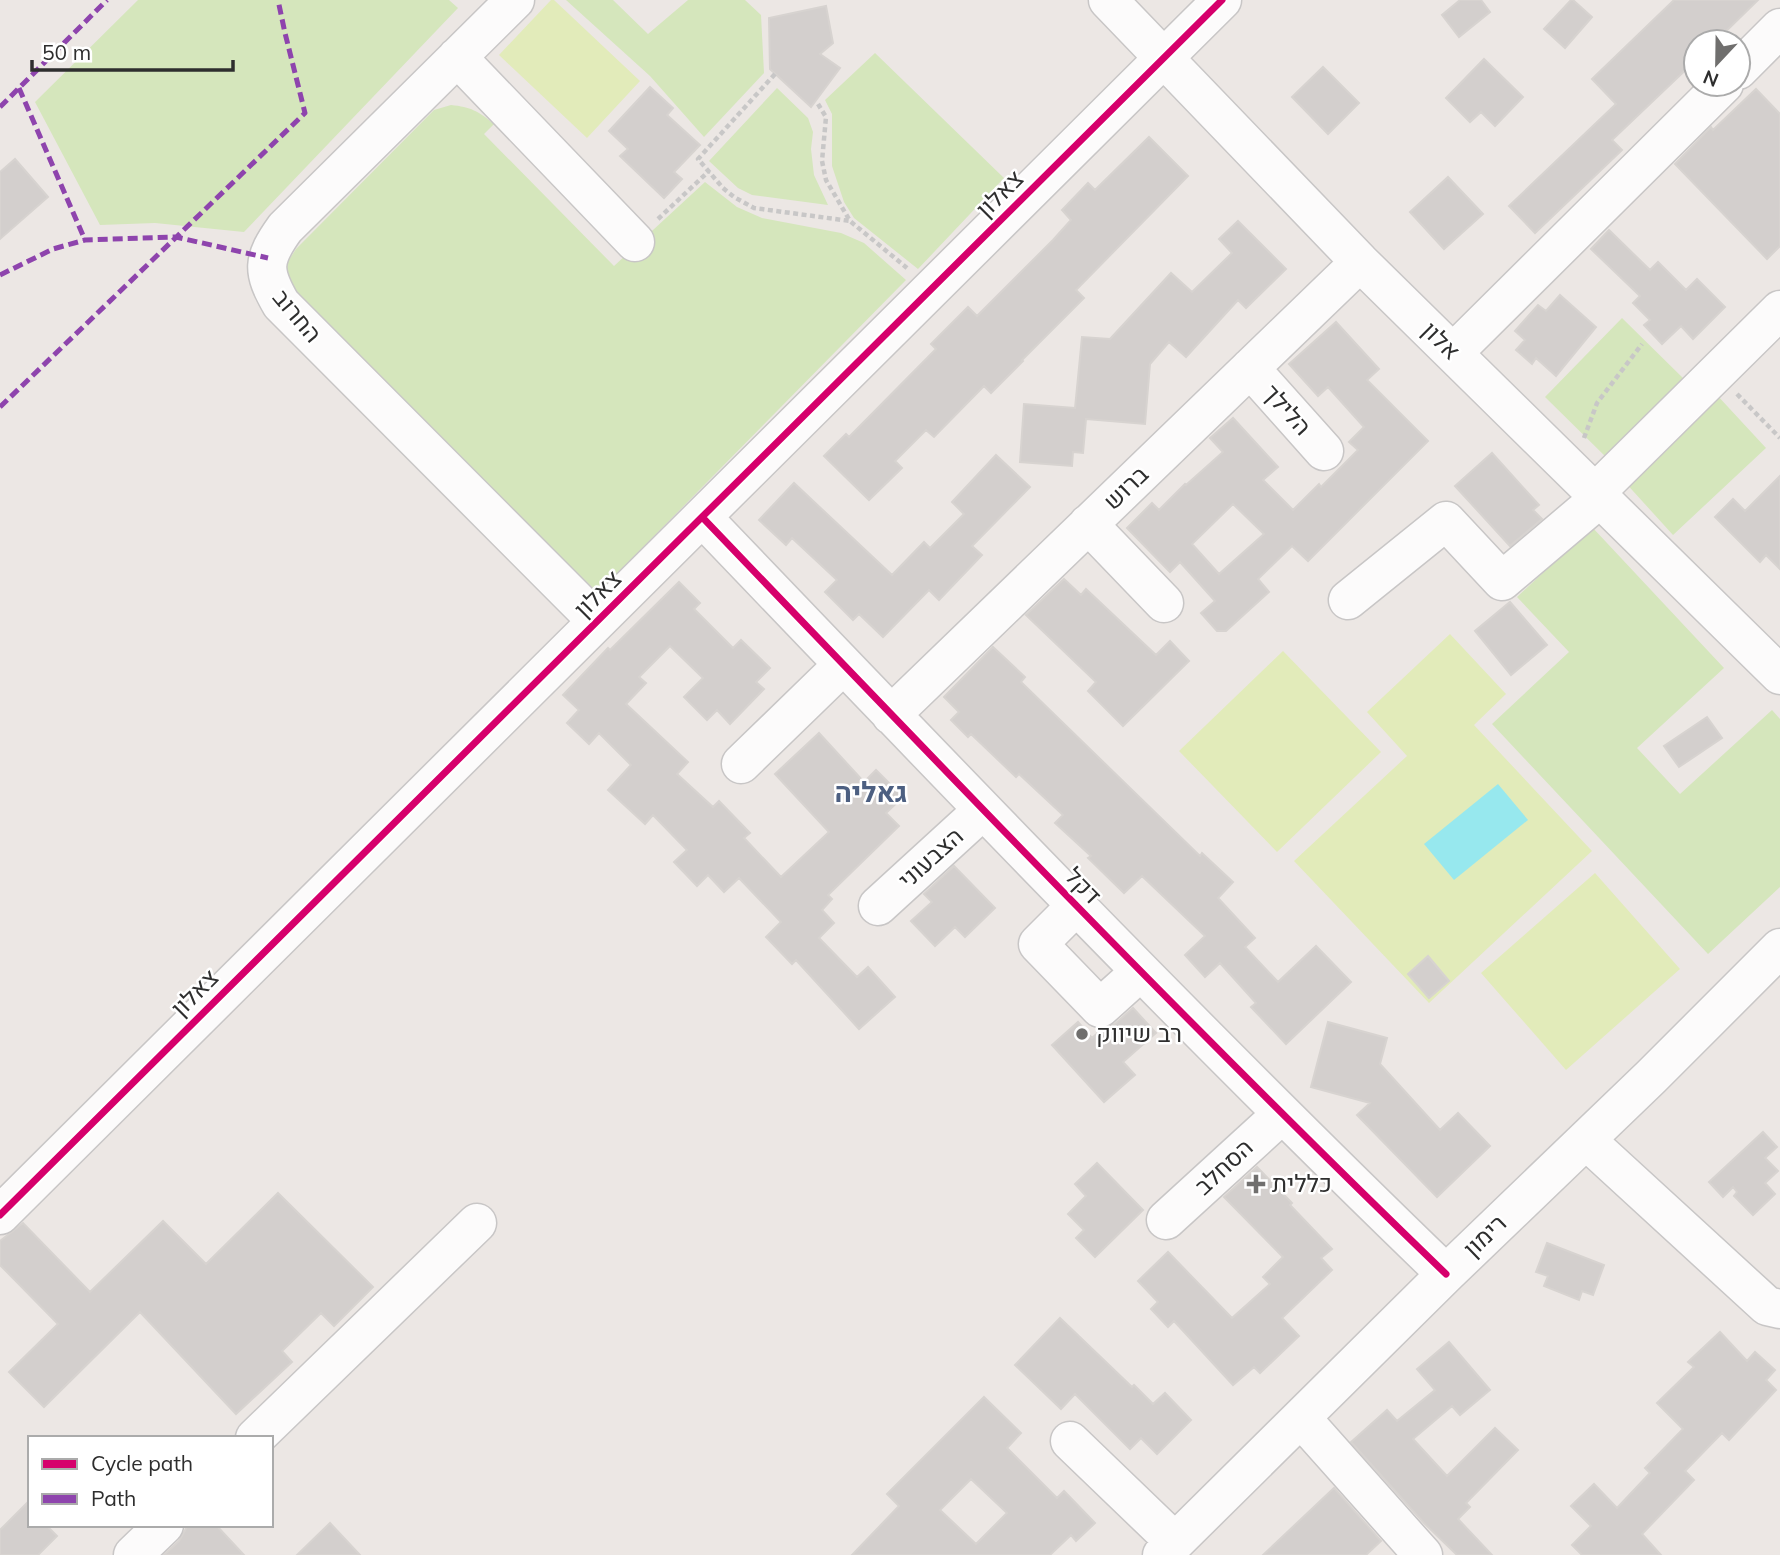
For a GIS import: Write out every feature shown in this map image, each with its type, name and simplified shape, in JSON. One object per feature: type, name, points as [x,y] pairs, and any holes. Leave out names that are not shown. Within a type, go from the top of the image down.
[{"type":"street","name":"החרוב","points":[[515,0],[285,228],[274,244],[266,272],[281,304],[597,621]]},
{"type":"street","name":"אלון","points":[[1108,0],[1360,262],[1780,676]]},
{"type":"street","name":"צאלון","points":[[0,1215],[1222,0]]},
{"type":"street","points":[[1752,56],[1780,28]]},
{"type":"street","points":[[457,57],[635,242]]},
{"type":"street","points":[[1453,353],[1710,98]]},
{"type":"street","name":"ברוש","points":[[891,715],[1360,262]]},
{"type":"street","points":[[1348,600],[1446,521],[1502,581],[1589,487],[1716,373],[1780,310]]},
{"type":"street","name":"הלילך","points":[[1250,368],[1324,451]]},
{"type":"street","name":"דקל","points":[[702,517],[1140,972],[1446,1274]]},
{"type":"street","points":[[1088,524],[1164,603]]},
{"type":"street","points":[[741,764],[843,665]]},
{"type":"street","name":"הצבעוני","points":[[878,906],[983,810]]},
{"type":"street","points":[[1076,906],[1038,944],[1100,1009],[1140,972]]},
{"type":"street","name":"רימון","points":[[1169,1548],[1780,948]]},
{"type":"street","name":"הסחלב","points":[[1166,1220],[1282,1114]]},
{"type":"street","points":[[1586,1140],[1767,1306],[1780,1309]]},
{"type":"street","points":[[257,1436],[477,1223]]},
{"type":"street","points":[[1301,1418],[1423,1555]]},
{"type":"street","points":[[1070,1441],[1169,1548]]},
{"type":"street","points":[[133,1555],[162,1527]]},
{"type":"path","points":[[775,74],[698,159],[723,188],[754,208],[850,221]]},
{"type":"path","points":[[818,104],[826,117],[822,161],[826,180],[850,221],[931,289]]},
{"type":"path","points":[[635,242],[709,171]]},
{"type":"path","points":[[1589,487],[1597,403],[1642,344]]},
{"type":"path","points":[[1716,373],[1780,438]]},
{"type":"green space","points":[[138,0],[449,0],[458,8],[244,232],[155,223],[100,225],[35,102]]},
{"type":"green space","points":[[551,0],[640,81],[587,138],[499,55]]},
{"type":"green space","points":[[566,0],[613,0],[648,34],[688,0],[745,0],[761,15],[764,73],[704,137],[650,76]]},
{"type":"green space","points":[[875,53],[1004,178],[918,269],[854,218],[844,202],[832,166],[832,114],[825,100]]},
{"type":"green space","points":[[777,88],[808,118],[813,132],[811,149],[814,175],[828,205],[752,195],[738,188],[709,161]]},
{"type":"green space","points":[[451,105],[474,110],[494,124],[484,134],[614,266],[705,182],[737,207],[762,218],[841,233],[864,243],[906,280],[598,593],[300,303],[284,272],[296,249],[434,110]]},
{"type":"green space","points":[[1622,318],[1687,382],[1610,461],[1545,397]]},
{"type":"green space","points":[[1716,394],[1766,448],[1673,535],[1623,480]]},
{"type":"green space","points":[[1592,527],[1724,668],[1637,748],[1680,794],[1772,710],[1780,719],[1780,887],[1708,954],[1492,724],[1569,652],[1517,597]]},
{"type":"green space","points":[[1450,634],[1506,694],[1474,725],[1592,851],[1429,1003],[1294,861],[1407,756],[1367,712]]},
{"type":"green space","points":[[1283,651],[1381,752],[1277,852],[1179,751]]},
{"type":"green space","points":[[1595,873],[1680,969],[1566,1070],[1481,973]]},
{"type":"water","points":[[1498,784],[1528,820],[1454,880],[1424,844]]},
{"type":"building","points":[[1460,0],[1481,0],[1490,12],[1459,37],[1442,15]]},
{"type":"building","points":[[1571,0],[1592,17],[1565,48],[1544,29]]},
{"type":"building","points":[[1674,0],[1758,0],[1729,28],[1682,28],[1682,73],[1612,140],[1622,150],[1535,233],[1509,206],[1616,104],[1592,79]]},
{"type":"building","points":[[826,6],[833,43],[820,54],[840,68],[811,107],[770,69],[769,18]]},
{"type":"building","points":[[1484,59],[1523,97],[1495,126],[1481,112],[1470,122],[1446,98]]},
{"type":"building","points":[[1323,67],[1359,103],[1328,134],[1292,97]]},
{"type":"building","points":[[650,87],[673,108],[667,115],[700,145],[674,172],[682,179],[664,198],[620,156],[628,149],[609,131]]},
{"type":"building","points":[[1756,89],[1780,114],[1780,246],[1767,259],[1675,164],[1711,127],[1713,130],[1747,98],[1752,98],[1752,93]]},
{"type":"building","points":[[1149,137],[1188,176],[1076,290],[1084,298],[1023,361],[991,393],[984,386],[934,437],[926,430],[895,461],[902,468],[869,500],[824,456],[846,434],[849,437],[936,349],[931,344],[968,307],[977,316],[1053,240],[1071,220],[1062,210],[1088,183],[1095,190]]},
{"type":"building","points":[[15,159],[48,197],[0,239],[0,172]]},
{"type":"building","points":[[1448,177],[1483,214],[1444,249],[1410,212]]},
{"type":"building","points":[[1238,221],[1286,269],[1246,308],[1238,300],[1186,357],[1169,342],[1150,364],[1145,424],[1086,419],[1083,453],[1073,452],[1072,466],[1020,462],[1024,404],[1075,408],[1082,337],[1110,339],[1171,273],[1192,292],[1232,253],[1219,239]]},
{"type":"building","points":[[1609,230],[1650,270],[1658,262],[1686,290],[1697,279],[1725,307],[1693,339],[1681,326],[1662,344],[1644,325],[1650,320],[1633,303],[1640,296],[1591,249]]},
{"type":"building","points":[[1560,295],[1596,327],[1556,376],[1536,358],[1532,364],[1516,350],[1525,340],[1515,331],[1538,305],[1546,311]]},
{"type":"building","points":[[1336,322],[1379,369],[1367,380],[1428,441],[1308,561],[1292,546],[1258,579],[1269,592],[1226,631],[1217,631],[1201,613],[1215,601],[1180,562],[1170,572],[1127,528],[1152,503],[1159,510],[1223,452],[1210,438],[1233,418],[1278,467],[1263,480],[1293,510],[1358,450],[1349,442],[1364,427],[1328,387],[1318,396],[1289,364]],"holes":[[[1233,504],[1264,534],[1219,574],[1192,544]]]},
{"type":"building","points":[[1492,453],[1539,505],[1533,510],[1542,519],[1510,546],[1455,486]]},
{"type":"building","points":[[996,455],[1030,487],[972,546],[982,555],[939,600],[929,590],[883,637],[859,614],[853,620],[825,592],[837,580],[792,538],[786,545],[759,520],[794,483],[892,575],[924,542],[930,548],[964,514],[952,502]]},
{"type":"building","points":[[1780,476],[1780,569],[1766,555],[1760,562],[1715,517],[1733,499],[1745,511]]},
{"type":"building","points":[[1064,579],[1081,595],[1086,589],[1156,655],[1170,641],[1189,661],[1123,726],[1088,691],[1096,682],[1026,615]]},
{"type":"building","points":[[679,582],[700,603],[694,609],[733,648],[741,640],[770,668],[756,682],[764,689],[730,724],[717,710],[707,720],[684,697],[703,678],[670,646],[639,677],[646,683],[626,704],[688,762],[677,774],[713,807],[719,801],[750,833],[744,838],[781,877],[829,832],[775,774],[819,733],[864,782],[876,770],[903,797],[886,813],[899,826],[828,895],[832,899],[822,910],[834,923],[819,938],[857,977],[868,967],[895,997],[859,1029],[796,960],[792,964],[766,937],[781,922],[739,878],[724,892],[708,875],[697,886],[674,862],[687,850],[653,815],[645,824],[608,790],[631,765],[599,733],[589,744],[567,723],[579,710],[563,695],[608,648],[610,650]]},
{"type":"building","points":[[1510,602],[1547,645],[1511,675],[1475,631]]},
{"type":"building","points":[[993,647],[1025,677],[1021,682],[1200,856],[1202,853],[1233,882],[1218,898],[1255,938],[1245,947],[1278,982],[1316,946],[1351,982],[1286,1044],[1251,1007],[1256,1003],[1220,963],[1205,977],[1185,955],[1205,936],[1142,876],[1124,893],[1088,858],[1091,856],[1055,823],[1063,815],[1019,774],[1016,777],[971,734],[968,737],[951,720],[959,712],[944,697]]},
{"type":"building","points":[[1707,717],[1722,738],[1679,767],[1664,746]]},
{"type":"building","points":[[954,866],[995,908],[965,937],[955,927],[935,946],[911,921],[932,902],[924,894]]},
{"type":"building","points":[[1428,956],[1449,981],[1429,998],[1408,974]]},
{"type":"building","points":[[1133,1008],[1156,1033],[1123,1062],[1135,1075],[1104,1102],[1052,1045],[1078,1022],[1092,1038],[1102,1029],[1115,1024]]},
{"type":"building","points":[[1328,1022],[1387,1038],[1380,1064],[1440,1130],[1458,1113],[1490,1146],[1437,1197],[1357,1115],[1370,1103],[1311,1087]]},
{"type":"building","points":[[1763,1132],[1777,1147],[1765,1158],[1778,1171],[1765,1183],[1775,1194],[1753,1215],[1734,1196],[1737,1192],[1733,1187],[1723,1197],[1709,1182]]},
{"type":"building","points":[[1097,1163],[1143,1210],[1095,1257],[1076,1238],[1084,1230],[1068,1214],[1086,1196],[1075,1184]]},
{"type":"building","points":[[1257,1167],[1332,1249],[1321,1258],[1332,1270],[1282,1318],[1299,1336],[1260,1373],[1254,1367],[1233,1385],[1174,1321],[1168,1327],[1151,1309],[1158,1302],[1138,1281],[1168,1252],[1232,1318],[1270,1284],[1263,1277],[1283,1257],[1224,1197]]},
{"type":"building","points":[[278,1193],[373,1287],[334,1326],[321,1313],[282,1351],[292,1362],[236,1414],[140,1312],[44,1407],[9,1372],[58,1324],[0,1265],[0,1241],[23,1223],[90,1292],[163,1221],[206,1264]]},
{"type":"building","points":[[1547,1243],[1604,1265],[1593,1295],[1582,1291],[1579,1300],[1544,1286],[1548,1276],[1536,1272]]},
{"type":"building","points":[[1060,1318],[1153,1404],[1165,1393],[1191,1420],[1157,1454],[1141,1438],[1130,1449],[1075,1394],[1061,1409],[1015,1365]]},
{"type":"building","points":[[1720,1332],[1747,1361],[1755,1352],[1775,1370],[1766,1380],[1776,1390],[1729,1440],[1722,1433],[1685,1471],[1694,1480],[1642,1534],[1661,1555],[1582,1555],[1572,1545],[1591,1526],[1571,1506],[1594,1484],[1617,1508],[1650,1473],[1645,1468],[1683,1429],[1657,1403],[1694,1367],[1688,1362]]},
{"type":"building","points":[[1449,1342],[1490,1390],[1460,1415],[1452,1406],[1413,1439],[1447,1476],[1495,1428],[1518,1450],[1466,1503],[1470,1507],[1458,1519],[1492,1555],[1457,1555],[1424,1523],[1351,1442],[1387,1410],[1397,1421],[1435,1390],[1417,1369]]},
{"type":"building","points":[[984,1397],[1021,1433],[1007,1448],[1057,1498],[1064,1491],[1095,1523],[1076,1541],[1071,1535],[1050,1555],[852,1555],[899,1506],[887,1494]],"holes":[[[971,1479],[1007,1513],[976,1544],[940,1510]]]},
{"type":"building","points":[[1334,1488],[1381,1541],[1366,1555],[1263,1555]]},
{"type":"building","points":[[28,1502],[28,1527],[48,1527],[57,1536],[38,1555],[0,1555],[0,1530]]},
{"type":"building","points":[[330,1523],[360,1555],[297,1555]]},
{"type":"building","points":[[187,1527],[218,1527],[244,1555],[164,1555],[179,1541]]},
{"type":"marked path","points":[[0,107],[107,0]]},
{"type":"marked path","points":[[0,407],[305,113],[278,0]]},
{"type":"marked path","points":[[19,88],[85,240]]},
{"type":"marked path","points":[[0,275],[53,249],[85,240],[176,237],[268,258]]},
{"type":"cycle path","points":[[0,1215],[1222,0]]},
{"type":"cycle path","points":[[702,517],[1163,994],[1446,1274]]},
{"type":"place","name":"רב שיווק","points":[[1082,1034]]},
{"type":"place","name":"כללית","points":[[1256,1184]]},
{"type":"district","name":"גאליה","points":[[871,792]]}]
